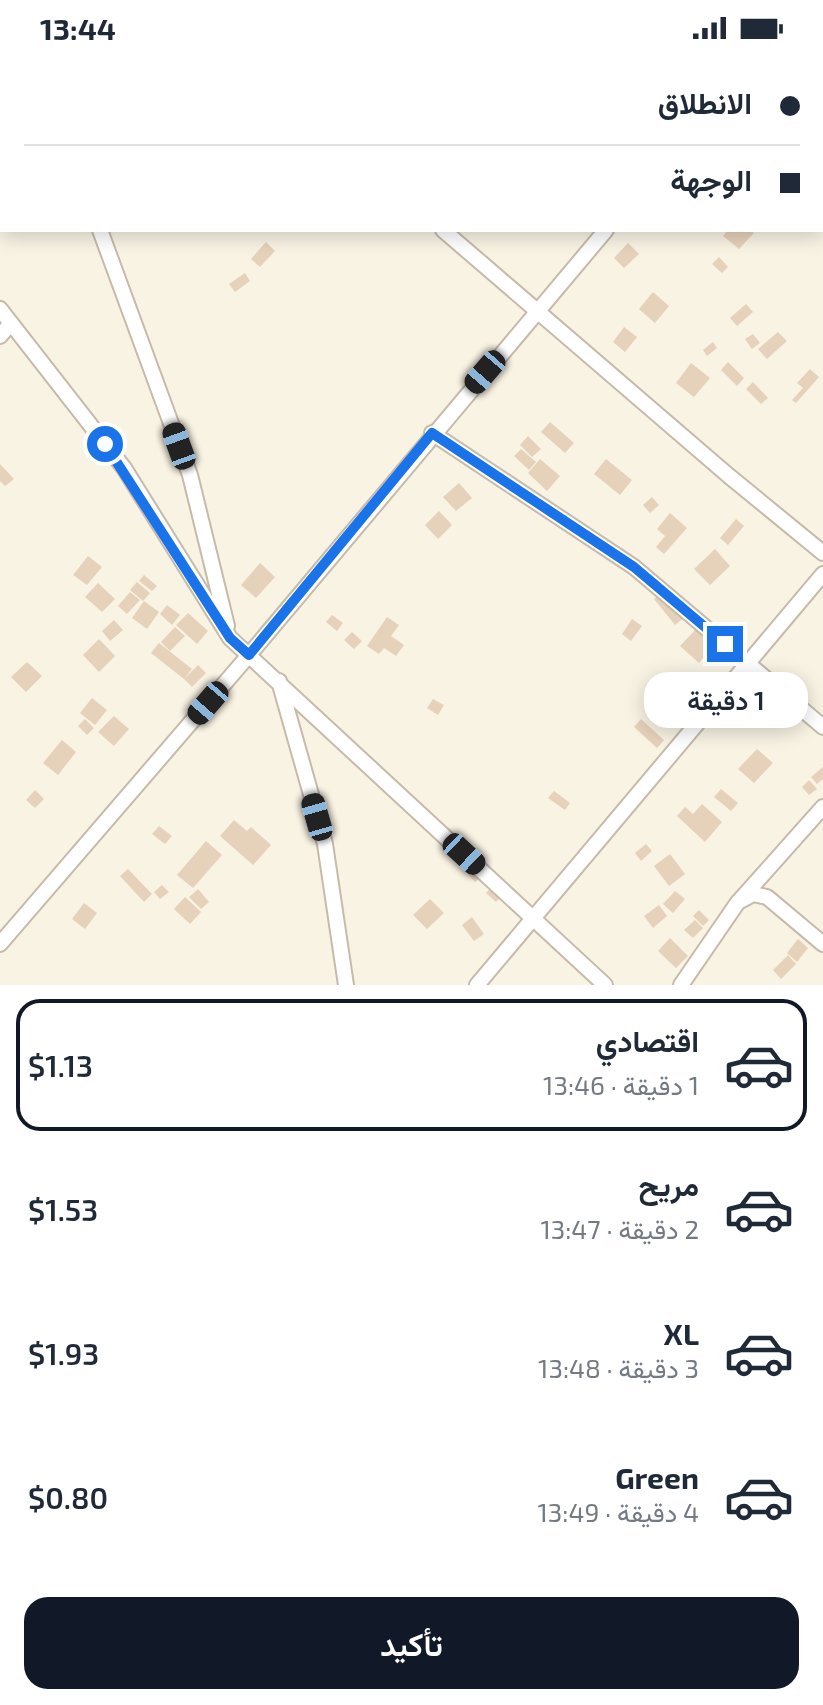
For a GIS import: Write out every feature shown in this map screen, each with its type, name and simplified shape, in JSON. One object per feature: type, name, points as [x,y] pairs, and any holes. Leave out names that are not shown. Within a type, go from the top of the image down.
[{"type":"street","points":[[101,232],[190,475],[230,638]]},
{"type":"street","points":[[445,232],[823,553]]},
{"type":"street","points":[[0,944],[249,655],[432,433],[604,232]]},
{"type":"street","points":[[0,309],[124,468],[230,638],[605,985]]},
{"type":"street","points":[[0,336],[11,323]]},
{"type":"street","points":[[432,433],[634,567],[823,727]]},
{"type":"street","points":[[477,985],[823,574]]},
{"type":"street","points":[[279,681],[325,844],[346,985]]},
{"type":"street","points":[[681,985],[738,902],[823,807]]},
{"type":"street","points":[[738,902],[753,894],[767,897],[823,944]]},
{"type":"building","points":[[726,232],[754,233],[739,249],[723,236]]},
{"type":"building","points":[[266,242],[275,251],[260,267],[251,259]]},
{"type":"building","points":[[628,243],[639,254],[624,268],[614,258]]},
{"type":"building","points":[[719,257],[728,267],[722,273],[712,264]]},
{"type":"building","points":[[245,273],[250,281],[235,292],[229,284]]},
{"type":"building","points":[[653,292],[669,306],[655,323],[639,309]]},
{"type":"building","points":[[746,304],[753,312],[737,326],[730,318]]},
{"type":"building","points":[[624,327],[637,337],[625,352],[613,342]]},
{"type":"building","points":[[778,332],[787,341],[767,359],[758,349]]},
{"type":"building","points":[[753,334],[760,343],[752,349],[745,339]]},
{"type":"building","points":[[713,342],[717,348],[707,356],[703,350]]},
{"type":"building","points":[[728,362],[744,378],[737,386],[721,370]]},
{"type":"building","points":[[691,363],[710,378],[694,397],[676,383]]},
{"type":"building","points":[[810,369],[819,377],[796,403],[792,400],[803,388],[797,383]]},
{"type":"building","points":[[753,382],[768,398],[761,404],[746,389]]},
{"type":"building","points":[[550,422],[574,443],[565,453],[541,432]]},
{"type":"building","points":[[528,436],[541,449],[532,457],[520,445]]},
{"type":"building","points":[[521,449],[536,462],[529,470],[514,456]]},
{"type":"building","points":[[540,459],[560,476],[547,491],[528,473]]},
{"type":"building","points":[[606,459],[632,480],[620,495],[594,474]]},
{"type":"building","points":[[0,464],[14,479],[5,486],[0,481]]},
{"type":"building","points":[[459,483],[472,498],[456,511],[443,497]]},
{"type":"building","points":[[652,497],[659,505],[650,513],[643,505]]},
{"type":"building","points":[[439,511],[452,525],[438,539],[425,525]]},
{"type":"building","points":[[670,513],[687,528],[664,554],[656,547],[665,536],[657,529]]},
{"type":"building","points":[[736,519],[744,526],[728,545],[720,538]]},
{"type":"building","points":[[715,549],[730,566],[710,585],[694,569]]},
{"type":"building","points":[[88,556],[102,567],[87,585],[73,575]]},
{"type":"building","points":[[260,563],[275,577],[256,598],[241,585]]},
{"type":"building","points":[[144,575],[157,586],[152,591],[139,581]]},
{"type":"building","points":[[137,582],[150,593],[143,601],[130,590]]},
{"type":"building","points":[[98,583],[115,599],[102,612],[85,597]]},
{"type":"building","points":[[130,592],[140,600],[127,614],[118,606]]},
{"type":"building","points":[[664,592],[685,617],[675,625],[654,599]]},
{"type":"building","points":[[144,601],[159,612],[147,629],[132,618]]},
{"type":"building","points":[[167,605],[180,615],[172,625],[160,614]]},
{"type":"building","points":[[188,613],[208,631],[197,644],[176,625]]},
{"type":"building","points":[[332,615],[343,623],[337,631],[326,622]]},
{"type":"building","points":[[387,617],[399,625],[391,636],[404,645],[396,656],[384,648],[379,654],[367,646]]},
{"type":"building","points":[[632,619],[642,626],[631,641],[622,634]]},
{"type":"building","points":[[114,620],[123,630],[110,641],[102,631]]},
{"type":"building","points":[[175,627],[185,636],[170,651],[161,642]]},
{"type":"building","points":[[696,629],[714,645],[699,663],[680,646]]},
{"type":"building","points":[[352,632],[362,641],[354,649],[344,640]]},
{"type":"building","points":[[99,639],[115,656],[99,672],[83,655]]},
{"type":"building","points":[[159,643],[192,669],[184,679],[151,653]]},
{"type":"building","points":[[27,662],[42,676],[26,692],[11,677]]},
{"type":"building","points":[[198,665],[206,673],[192,687],[184,679]]},
{"type":"building","points":[[92,698],[107,710],[95,725],[80,713]]},
{"type":"building","points":[[433,699],[444,705],[438,715],[427,708]]},
{"type":"building","points":[[114,716],[129,729],[114,746],[98,732]]},
{"type":"building","points":[[85,719],[94,728],[87,735],[78,726]]},
{"type":"building","points":[[641,719],[664,740],[657,748],[634,727]]},
{"type":"building","points":[[62,740],[76,752],[58,775],[43,763]]},
{"type":"building","points":[[757,749],[773,763],[754,783],[738,769]]},
{"type":"building","points":[[823,767],[823,779],[817,784],[811,777]]},
{"type":"building","points":[[809,780],[817,789],[809,795],[802,787]]},
{"type":"building","points":[[721,789],[738,803],[731,811],[714,797]]},
{"type":"building","points":[[35,790],[44,799],[35,808],[26,800]]},
{"type":"building","points":[[554,791],[570,803],[565,810],[548,798]]},
{"type":"building","points":[[702,804],[722,822],[705,842],[677,816],[685,807],[693,814]]},
{"type":"building","points":[[234,820],[247,831],[251,827],[271,845],[253,865],[220,836]]},
{"type":"building","points":[[159,826],[172,836],[165,844],[152,834]]},
{"type":"building","points":[[206,841],[222,855],[193,888],[177,875]]},
{"type":"building","points":[[646,844],[652,851],[641,861],[635,853]]},
{"type":"building","points":[[670,854],[685,874],[669,886],[654,866]]},
{"type":"building","points":[[469,859],[484,874],[475,882],[461,866]]},
{"type":"building","points":[[128,869],[152,894],[144,902],[120,876]]},
{"type":"building","points":[[496,883],[505,892],[496,902],[486,893]]},
{"type":"building","points":[[162,885],[169,892],[160,899],[154,892]]},
{"type":"building","points":[[198,889],[209,902],[201,909],[189,897]]},
{"type":"building","points":[[675,891],[685,899],[673,913],[663,904]]},
{"type":"building","points":[[185,897],[201,912],[190,924],[174,909]]},
{"type":"building","points":[[430,899],[444,913],[427,929],[413,915]]},
{"type":"building","points":[[84,903],[97,913],[85,929],[72,919]]},
{"type":"building","points":[[659,905],[667,916],[653,928],[644,916]]},
{"type":"building","points":[[699,910],[709,920],[703,926],[693,916]]},
{"type":"building","points":[[472,917],[484,934],[474,941],[462,925]]},
{"type":"building","points":[[695,920],[703,928],[693,938],[684,930]]},
{"type":"building","points":[[670,938],[688,956],[676,968],[658,951]]},
{"type":"building","points":[[798,939],[808,948],[797,962],[787,953]]},
{"type":"building","points":[[788,955],[796,964],[781,979],[773,970]]},
{"type":"route","points":[[105,444],[124,468],[230,638],[249,655],[432,433],[634,567],[725,644]]}]
